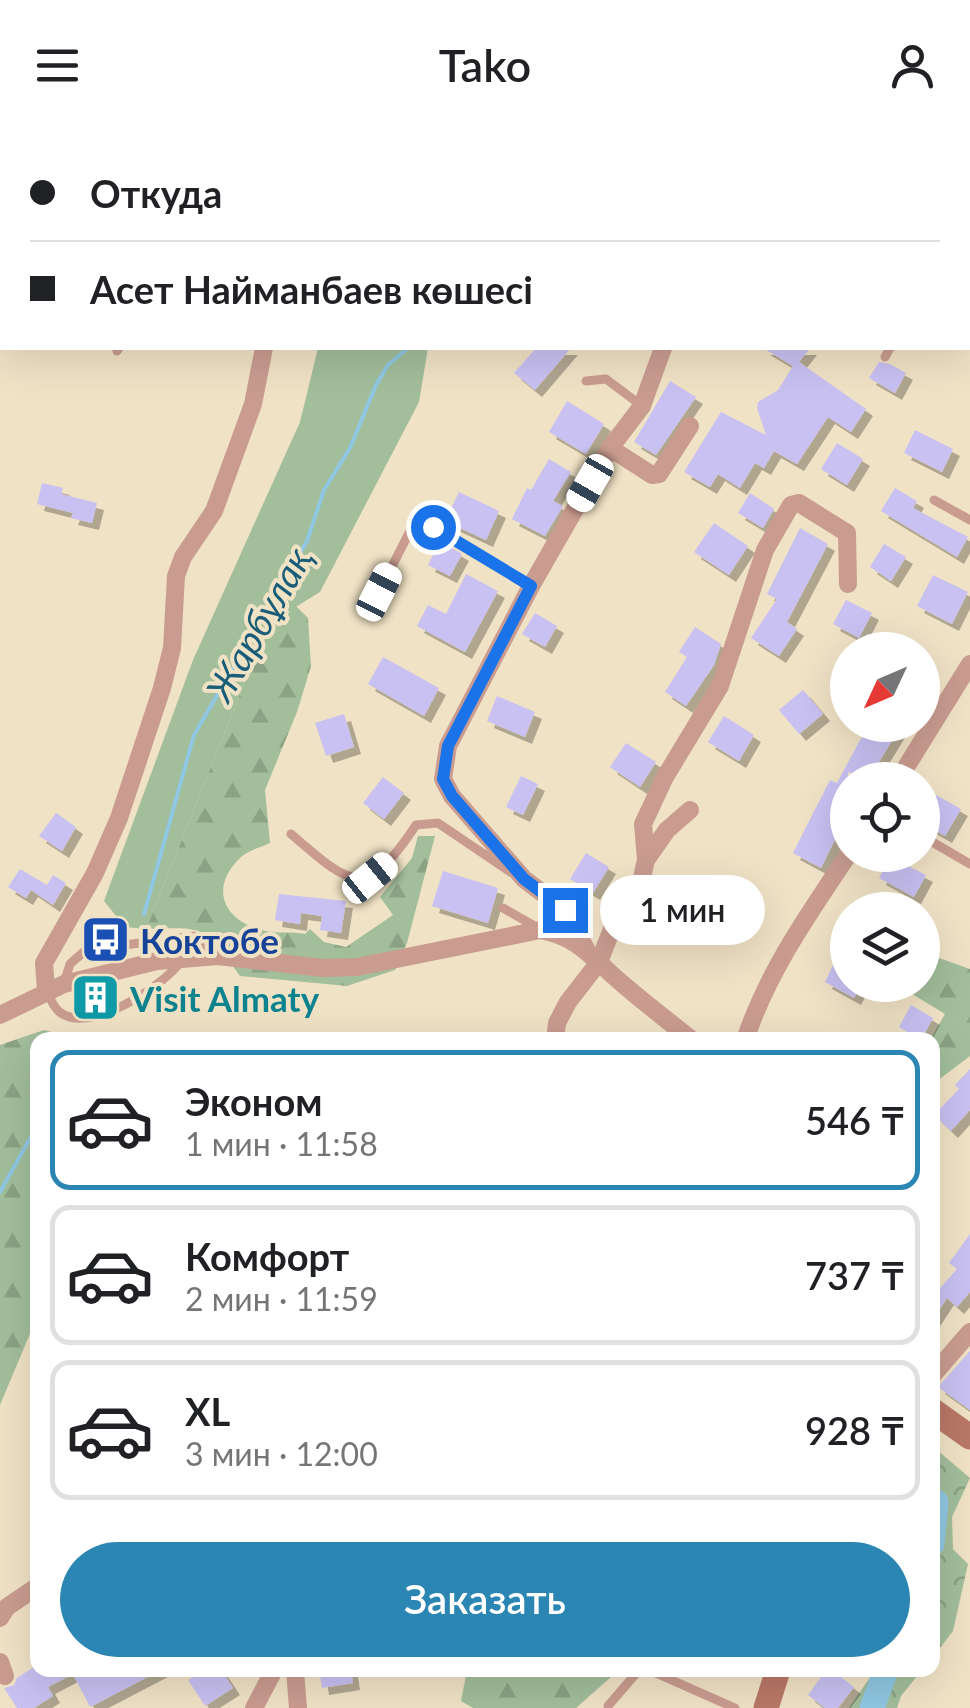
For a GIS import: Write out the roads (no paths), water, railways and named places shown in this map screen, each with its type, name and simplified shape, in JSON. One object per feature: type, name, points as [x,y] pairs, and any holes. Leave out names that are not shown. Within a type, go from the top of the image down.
[{"type":"street","points":[[55,987],[44,963],[95,873],[119,818],[172,648],[176,576],[183,556],[214,511],[254,404],[264,350]]},
{"type":"street","points":[[593,956],[565,910],[524,879],[452,796],[443,779],[443,764],[448,746],[531,586],[610,448],[642,406],[662,350]]},
{"type":"street","points":[[610,448],[652,475],[659,474],[690,426]]},
{"type":"street","points":[[556,1032],[593,956],[638,895],[646,860],[644,824],[720,686],[765,550],[791,505],[799,503],[846,534],[848,584]]},
{"type":"street","points":[[909,762],[970,664]]},
{"type":"street","points":[[646,860],[667,830],[690,810]]},
{"type":"street","points":[[748,1032],[783,950],[836,872]]},
{"type":"street","points":[[0,1016],[55,987],[116,969],[184,958],[218,956],[323,968],[357,967],[540,930],[555,932],[593,956],[683,1032]]},
{"type":"street","points":[[940,1367],[970,1332]]},
{"type":"street","points":[[940,1416],[970,1437]]},
{"type":"street","points":[[0,1618],[7,1607],[30,1591]]},
{"type":"street","points":[[254,1708],[270,1677]]},
{"type":"street","points":[[296,1677],[298,1708]]},
{"type":"street","points":[[766,1708],[776,1677]]},
{"type":"lane","points":[[586,381],[606,378],[642,406]]},
{"type":"lane","points":[[934,500],[970,520]]},
{"type":"lane","points":[[379,592],[414,522],[433,527],[531,586]]},
{"type":"lane","points":[[291,834],[337,873],[352,880],[370,878],[396,857],[416,825],[438,823],[466,839],[500,867],[524,879]]},
{"type":"lane","points":[[940,846],[970,864]]},
{"type":"lane","points":[[503,908],[540,930]]},
{"type":"lane","points":[[184,958],[156,987],[125,1006],[76,1019],[61,1013],[55,987],[70,964],[86,950],[194,936],[218,956]]},
{"type":"lane","points":[[608,1706],[634,1677]]},
{"type":"lane","points":[[665,1677],[735,1708]]},
{"type":"waterway","name":"Жарбұлақ","points":[[144,914],[194,735],[307,541],[324,490],[350,448],[376,385],[388,365],[406,350]]},
{"type":"waterway","name":"Жарбұлақ","points":[[0,1192],[30,1138]]},
{"type":"waterway","points":[[872,1708],[883,1677]]},
{"type":"place","name":"Коктобе","points":[[105,940]]},
{"type":"place","name":"Visit Almaty","points":[[95,998]]}]
